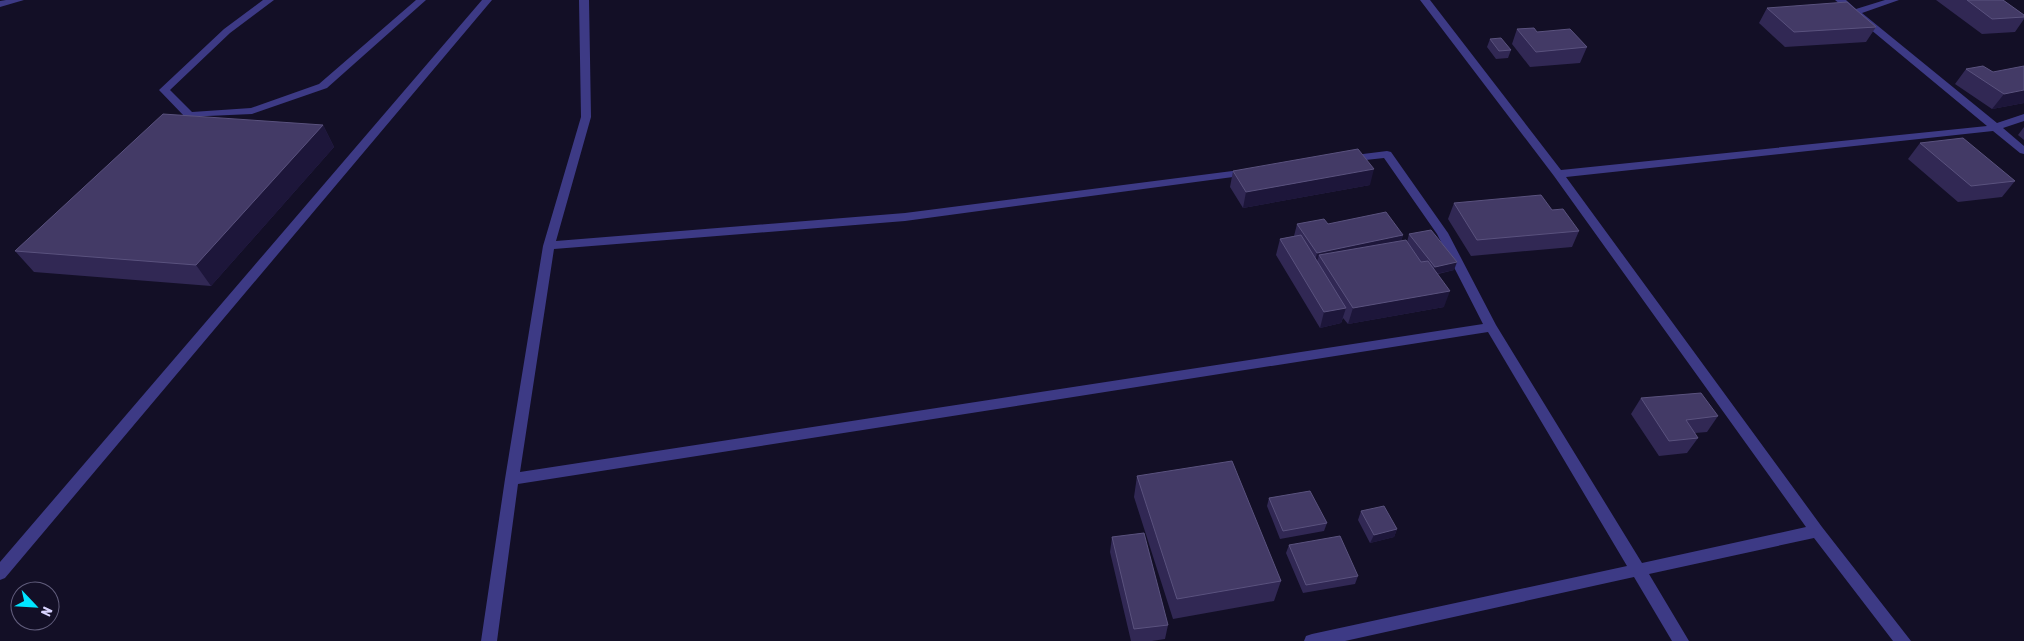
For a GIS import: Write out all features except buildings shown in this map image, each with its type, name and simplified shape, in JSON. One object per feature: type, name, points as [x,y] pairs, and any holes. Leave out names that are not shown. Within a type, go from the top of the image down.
[{"type":"street","points":[[0,4],[19,0]]},
{"type":"street","points":[[268,0],[227,31],[164,90],[189,115],[252,111],[323,86],[421,0]]},
{"type":"street","points":[[0,573],[487,0]]},
{"type":"street","points":[[489,641],[512,479],[549,246],[586,117],[584,0]]},
{"type":"street","points":[[1425,0],[1558,174],[1817,531],[1903,641]]},
{"type":"street","points":[[1840,0],[2024,151]]},
{"type":"street","points":[[1856,12],[1894,0]]},
{"type":"street","points":[[1558,174],[1994,128],[2024,117]]},
{"type":"street","points":[[1338,160],[1387,154],[1442,233],[1491,327],[1681,641]]},
{"type":"street","points":[[549,246],[904,217],[1259,170]]},
{"type":"street","points":[[512,479],[1491,327]]},
{"type":"street","points":[[1312,641],[1817,531]]}]
